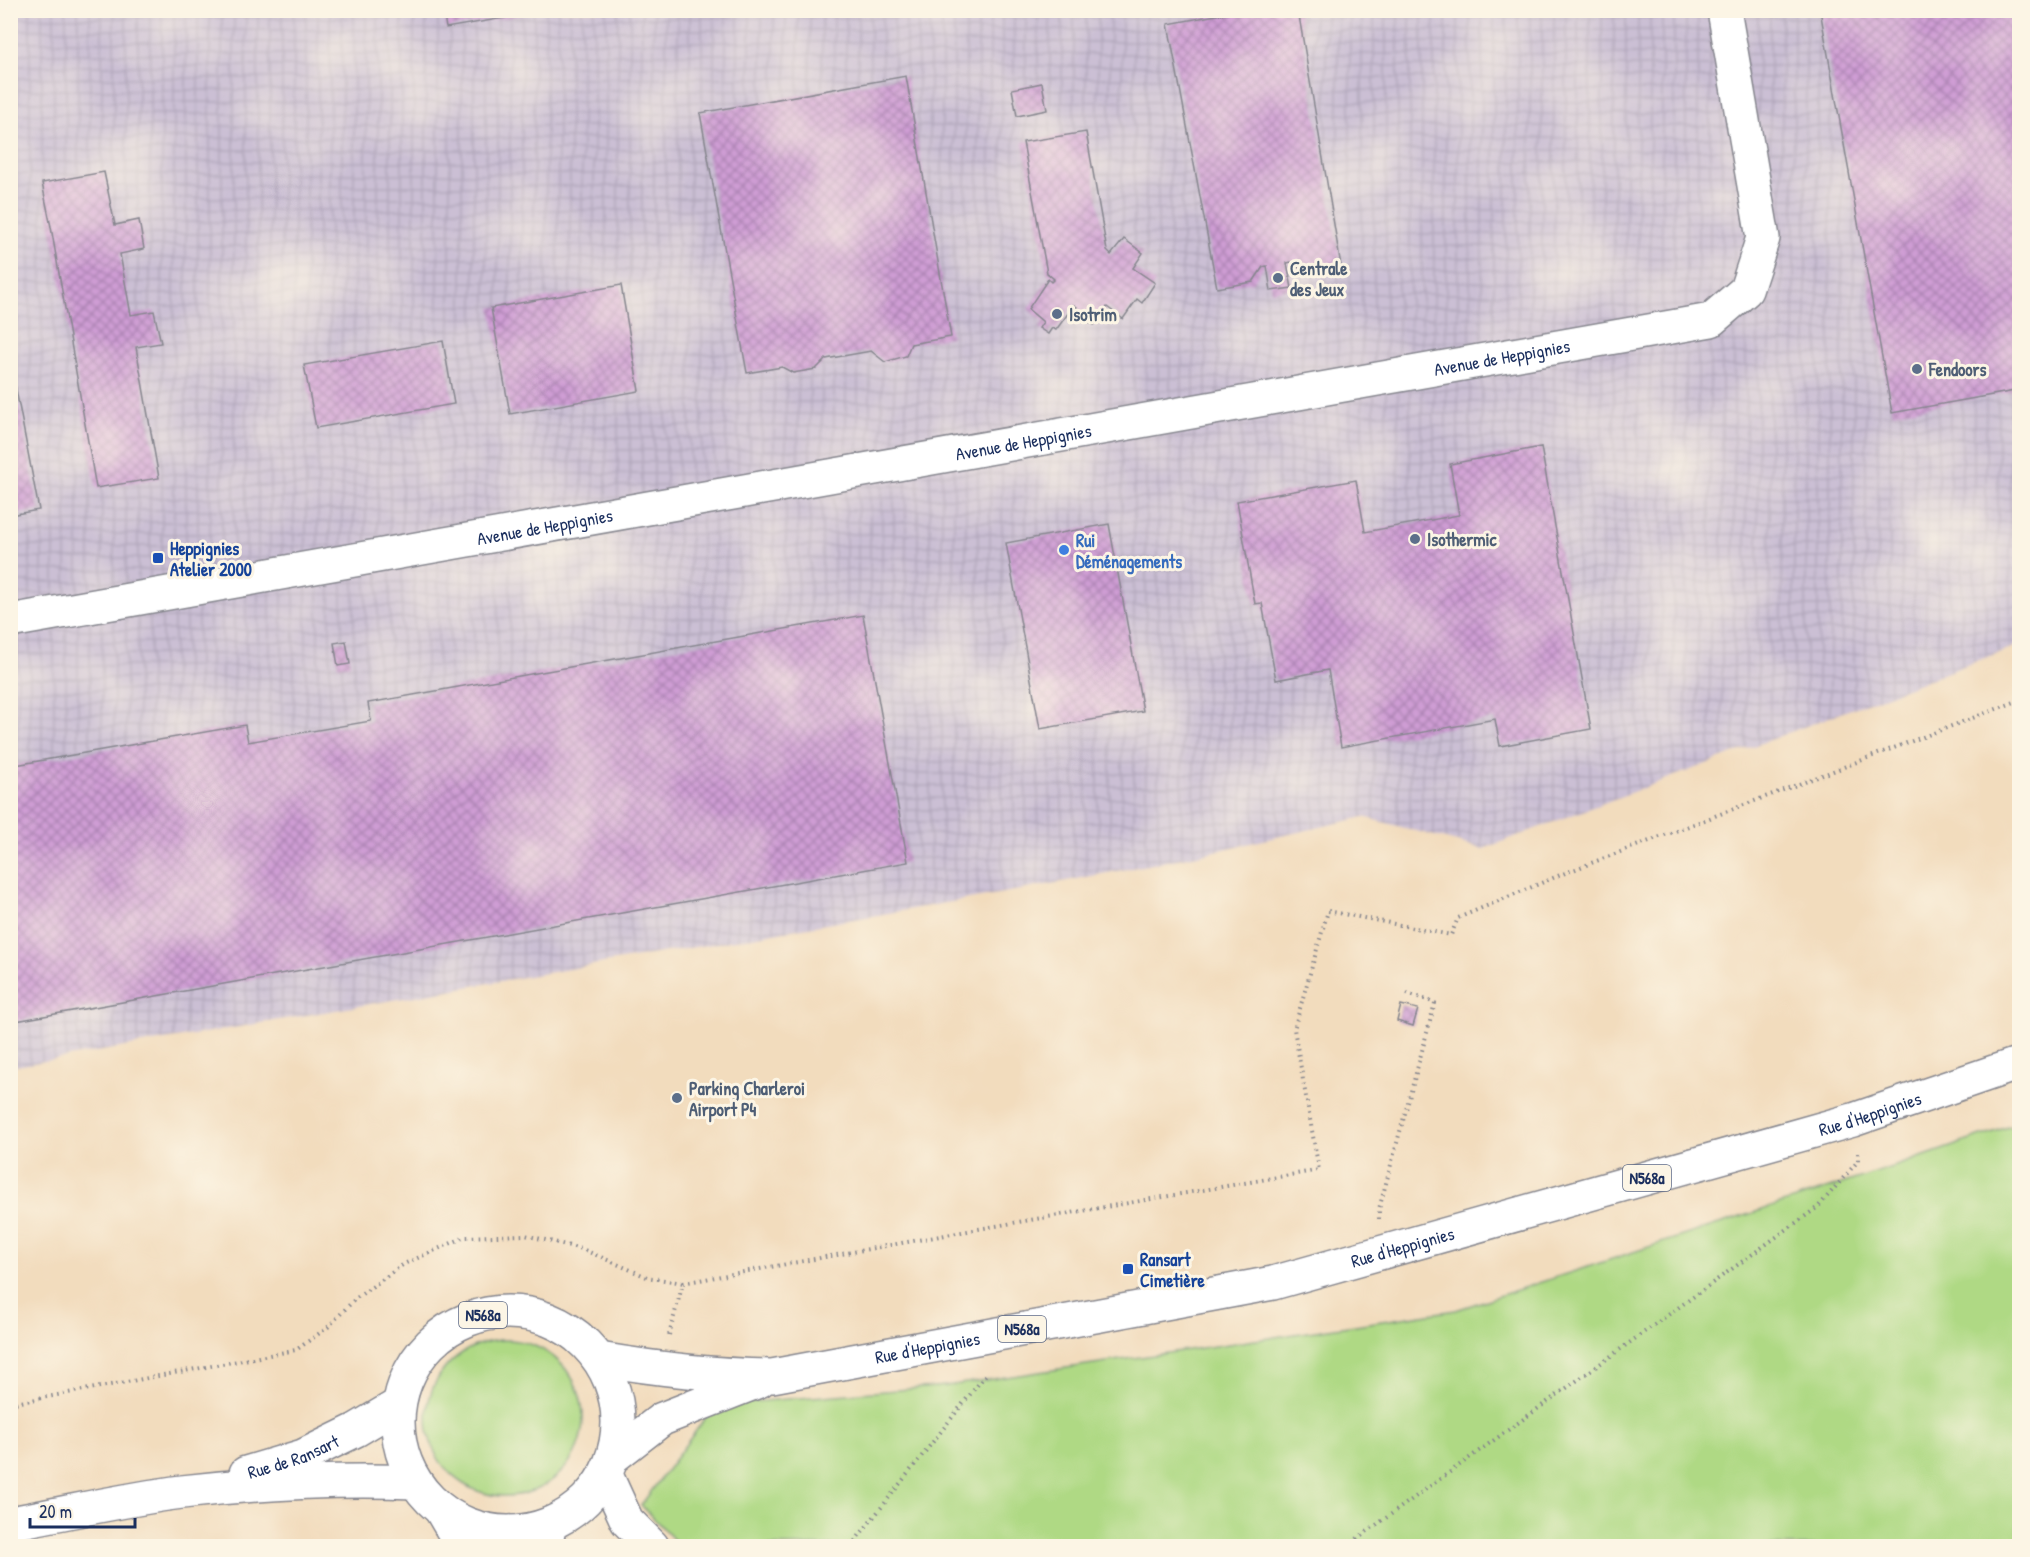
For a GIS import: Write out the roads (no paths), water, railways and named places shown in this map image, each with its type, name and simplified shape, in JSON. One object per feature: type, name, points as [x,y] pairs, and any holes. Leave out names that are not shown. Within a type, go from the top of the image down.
[{"type":"main road","name":"Avenue de Heppignies","points":[[10,621],[1711,320],[1746,290],[1763,238],[1724,10]]},
{"type":"main road","name":"Rue d'Heppignies","points":[[609,1466],[662,1419],[772,1376],[1272,1283],[1853,1120],[2019,1063]]},
{"type":"main road","name":"N568a","points":[[502,1311],[539,1315],[573,1332],[599,1359],[614,1389],[619,1423],[609,1466],[582,1504],[548,1535],[474,1527],[441,1510],[415,1482],[399,1443],[398,1405],[410,1369],[433,1340],[465,1319],[502,1311]]},
{"type":"main road","name":"Rue d'Heppignies","points":[[599,1359],[655,1369],[714,1375],[772,1376]]},
{"type":"main road","name":"Rue de Ransart","points":[[181,1492],[303,1456],[356,1430],[398,1405]]},
{"type":"main road","points":[[609,1466],[627,1521],[652,1546]]},
{"type":"main road","name":"Rue de Ransart","points":[[10,1523],[181,1492],[312,1481],[415,1482]]},
{"type":"main road","points":[[441,1510],[462,1546]]},
{"type":"place","name":"Centrale des Jeux","points":[[1278,278]]},
{"type":"place","name":"Isotrim","points":[[1057,314]]},
{"type":"place","name":"Fendoors","points":[[1917,369]]},
{"type":"place","name":"Isothermic","points":[[1415,539]]},
{"type":"place","name":"Rui Déménagements","points":[[1064,550]]},
{"type":"place","name":"Heppignies Atelier 2000","points":[[158,558]]},
{"type":"place","name":"Parking Charleroi Airport P4","points":[[677,1098]]},
{"type":"place","name":"Ransart Cimetière","points":[[1128,1269]]}]
